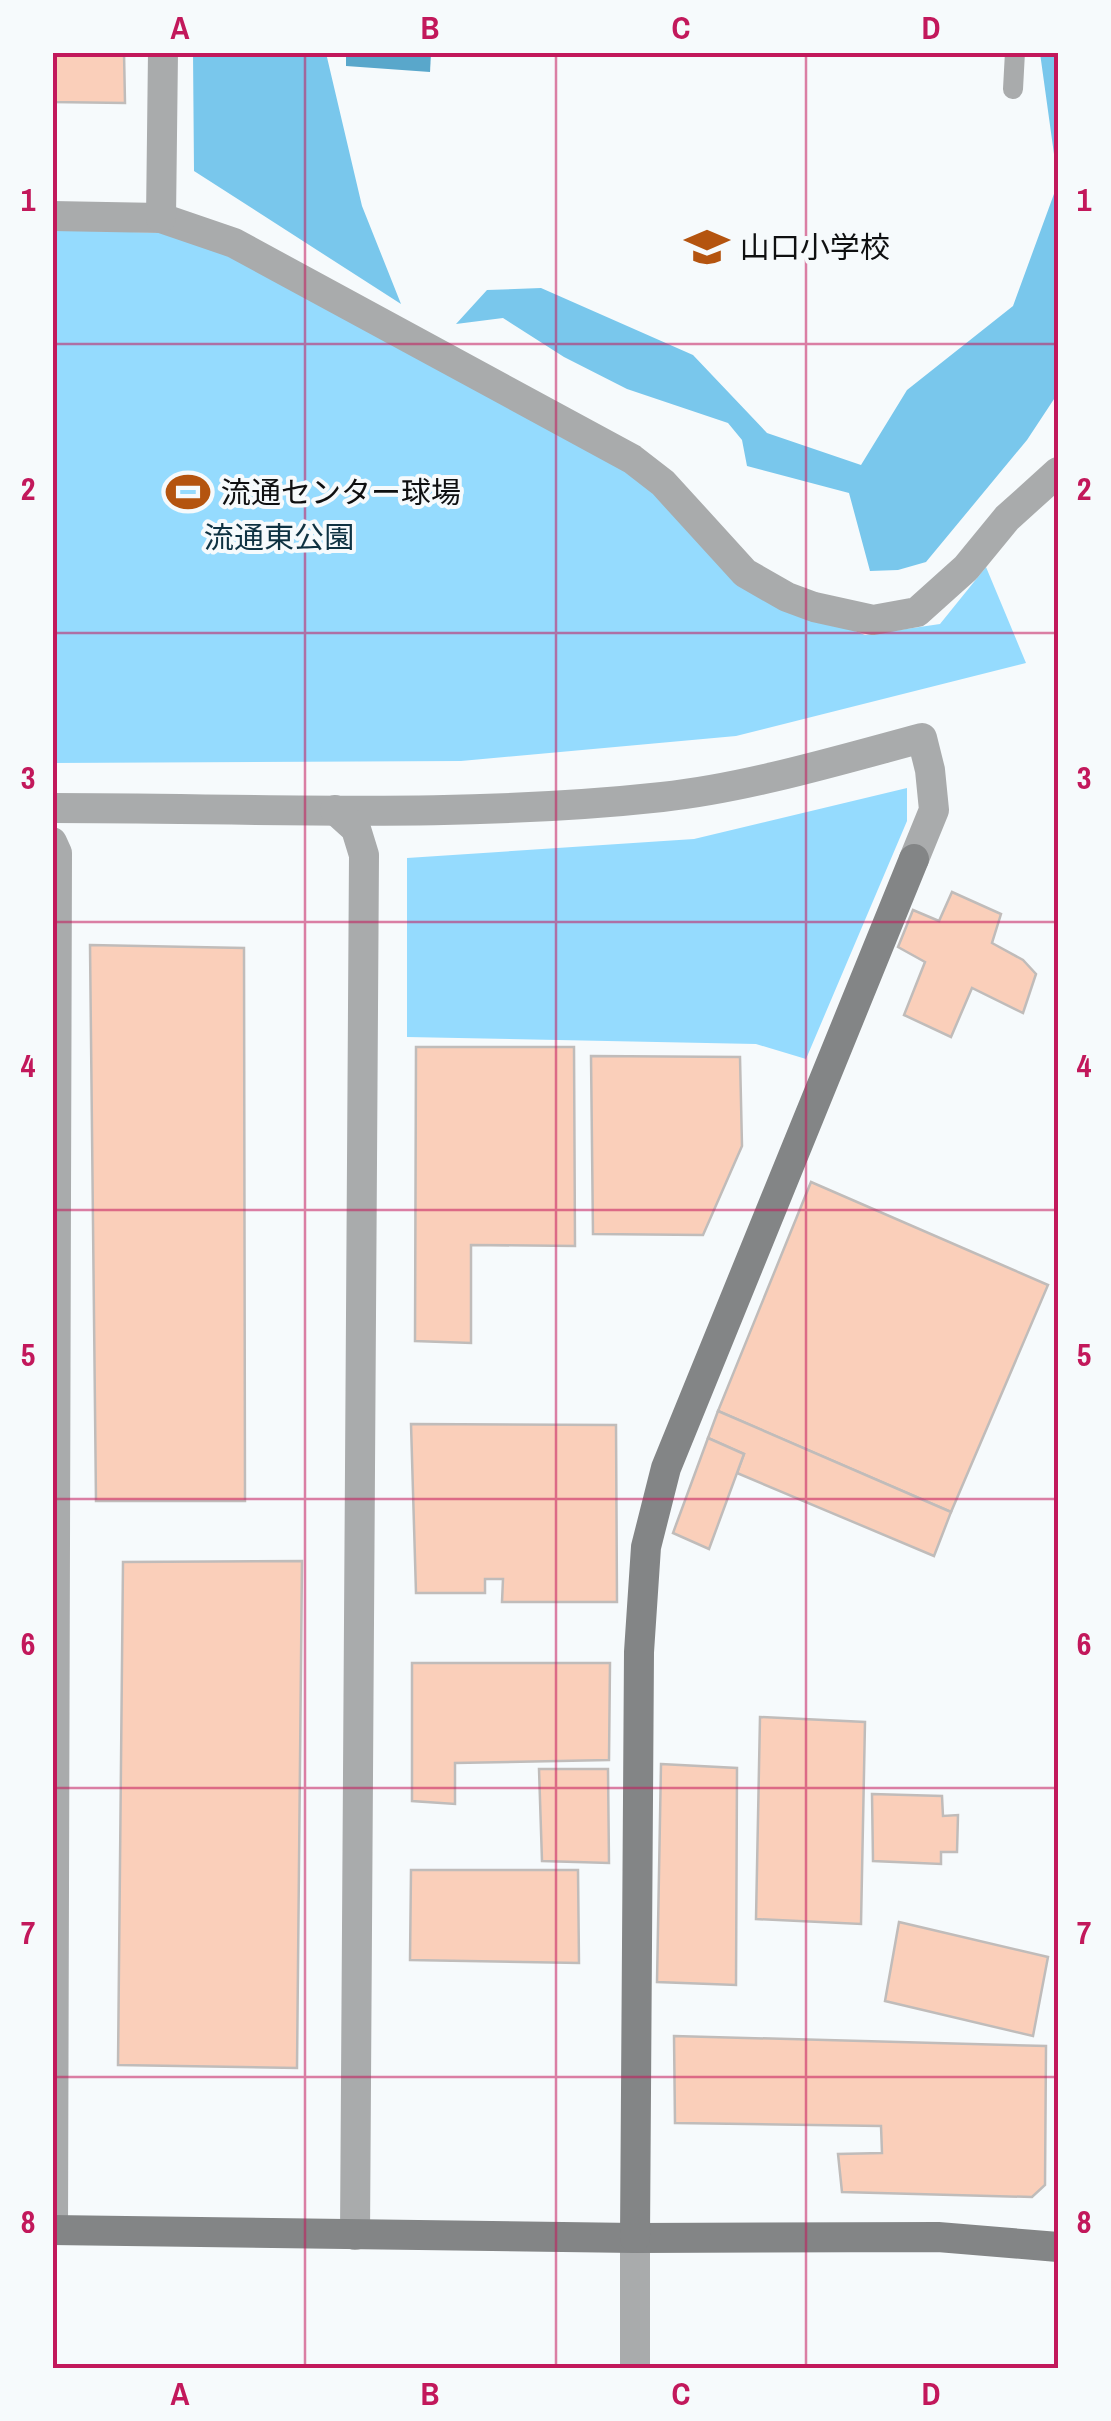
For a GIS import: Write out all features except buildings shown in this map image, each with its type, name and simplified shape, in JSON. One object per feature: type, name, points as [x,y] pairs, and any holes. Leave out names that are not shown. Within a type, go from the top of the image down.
[{"type":"street","points":[[160,218],[163,52]]},
{"type":"street","points":[[52,216],[160,218],[234,243],[632,459],[663,483],[746,572],[814,608],[873,620],[917,612],[966,568],[1007,518],[1058,472]]},
{"type":"street","points":[[52,808],[508,810],[666,797],[922,738],[934,810],[666,1468],[646,1547],[639,1652],[635,2368]]},
{"type":"street","points":[[335,810],[356,830],[364,855],[355,2235]]},
{"type":"street","points":[[52,842],[57,853],[53,2230],[635,2238],[938,2237],[1058,2246]]},
{"type":"lane","points":[[1013,89],[1015,52]]},
{"type":"green space","name":"流通東公園","points":[[53,230],[170,233],[237,259],[635,473],[739,585],[865,635],[940,624],[986,567],[1026,663],[736,736],[461,761],[53,763]]},
{"type":"green space","points":[[907,788],[907,821],[806,1059],[756,1044],[407,1037],[407,858],[694,839]]},
{"type":"shaded area","points":[[193,53],[326,53],[362,206],[401,304],[194,171]]},
{"type":"shaded area","points":[[346,53],[431,53],[430,72],[346,66]]},
{"type":"shaded area","points":[[1040,53],[1058,53],[1058,183]]},
{"type":"shaded area","points":[[1058,183],[1058,393],[1027,440],[926,562],[898,570],[870,571],[849,493],[747,466],[742,440],[728,423],[627,389],[564,357],[503,318],[456,324],[487,290],[541,288],[693,355],[767,433],[861,465],[907,390],[1013,306]]},
{"type":"place","name":"山口小学校","points":[[707,247]]},
{"type":"place","name":"流通センター球場","points":[[188,492]]}]
